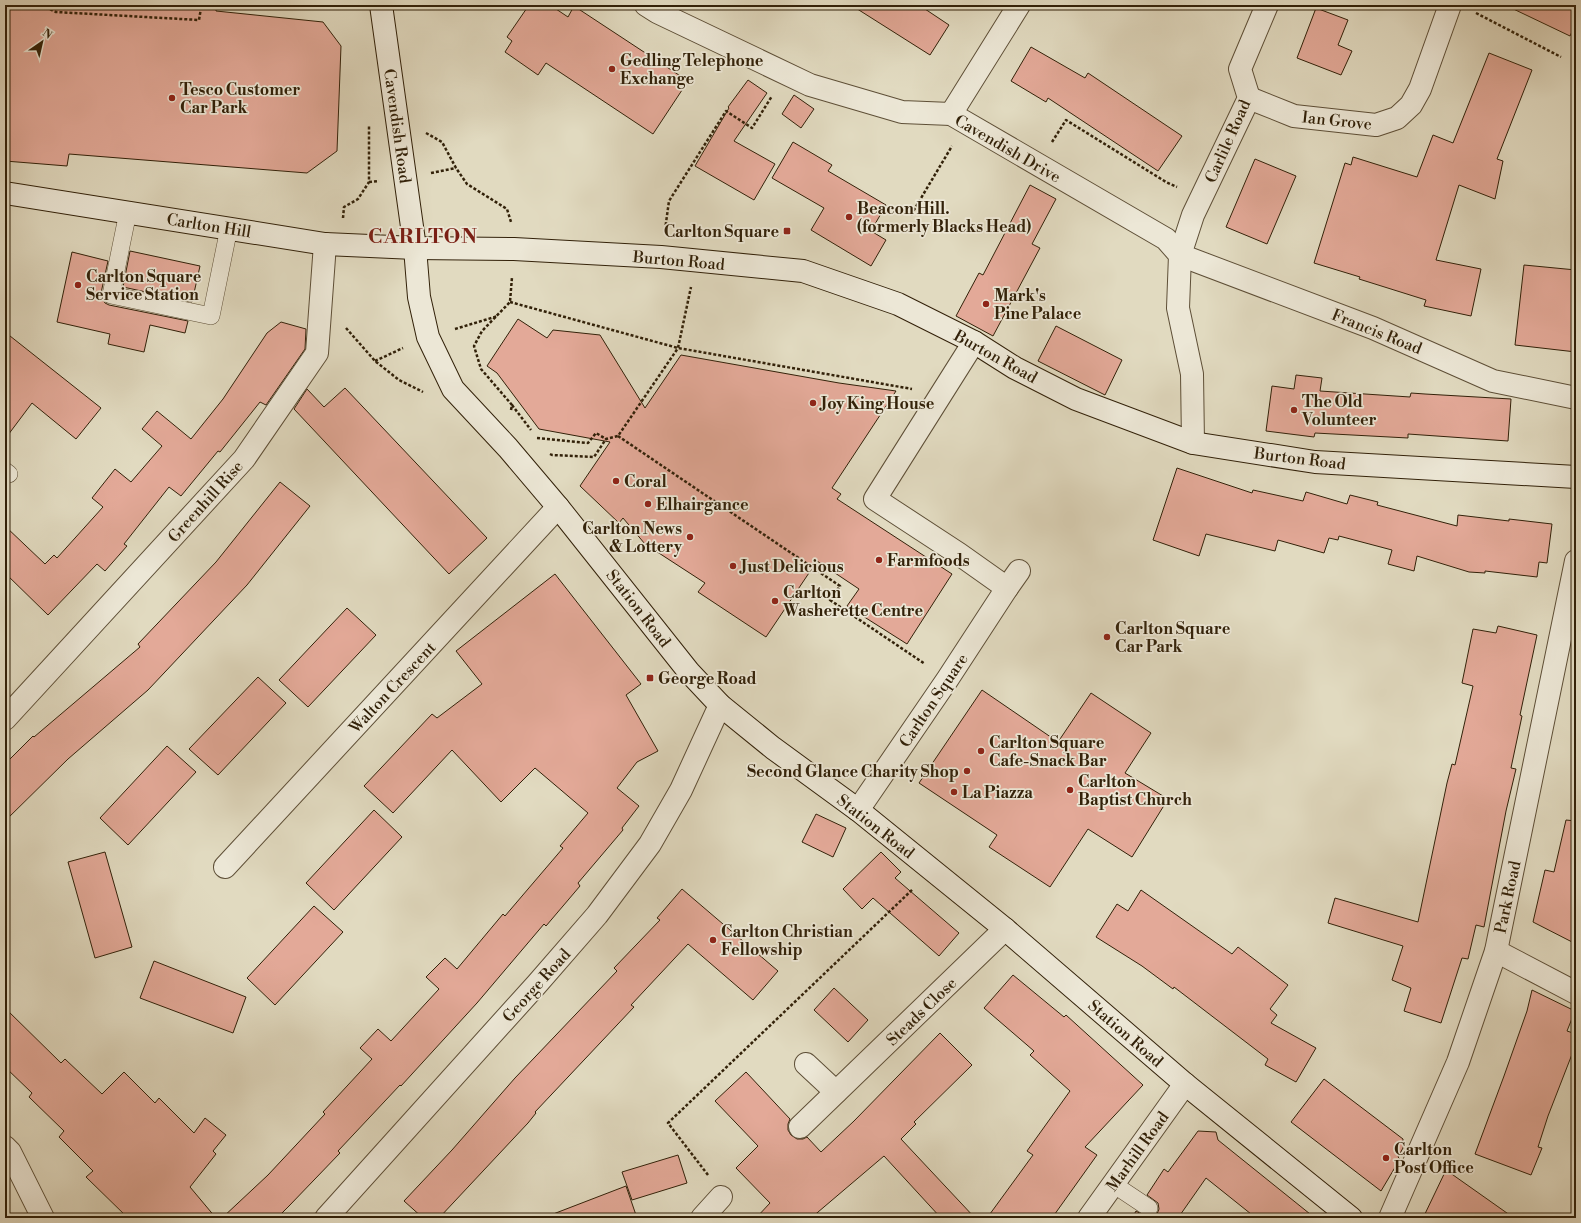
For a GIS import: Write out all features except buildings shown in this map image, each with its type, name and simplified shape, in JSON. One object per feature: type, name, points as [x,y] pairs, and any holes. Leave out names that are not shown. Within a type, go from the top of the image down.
[{"type":"street","name":"Cavendish Road","points":[[382,5],[414,248]]},
{"type":"street","name":"Cavendish Drive","points":[[646,5],[657,12],[810,85],[902,112],[958,119],[1166,239],[1180,255]]},
{"type":"street","points":[[958,119],[1019,5]]},
{"type":"street","name":"Carlile Road","points":[[1180,255],[1193,215],[1249,98],[1240,69],[1267,5]]},
{"type":"street","name":"Ian Grove","points":[[1249,98],[1294,116],[1376,125],[1397,118],[1411,106],[1420,89],[1450,5]]},
{"type":"street","name":"Carlton Hill","points":[[5,193],[325,244],[414,248]]},
{"type":"street","name":"Greenhill Rise","points":[[5,719],[244,459],[317,353],[325,244]]},
{"type":"street","name":"Burton Road","points":[[414,248],[514,249],[661,257],[802,271],[898,304],[974,342],[1015,368],[1076,399],[1193,443],[1315,462],[1576,477]]},
{"type":"street","name":"Station Road","points":[[414,248],[419,297],[428,337],[453,389],[508,448],[558,507],[689,672],[720,705],[773,748],[858,810],[1005,929],[1186,1084],[1351,1218]]},
{"type":"street","points":[[1180,255],[1178,308],[1192,374],[1193,443]]},
{"type":"street","name":"Francis Road","points":[[1180,255],[1373,328],[1493,381],[1576,398]]},
{"type":"street","name":"Carlton Square","points":[[858,810],[948,680],[1013,580],[958,554],[875,500],[974,342]]},
{"type":"street","name":"Walton Crescent","points":[[225,867],[558,507]]},
{"type":"street","name":"Park Road","points":[[1390,1218],[1458,1062],[1496,952],[1576,561]]},
{"type":"street","name":"George Road","points":[[326,1218],[538,984],[597,915],[650,844],[681,790],[720,705]]},
{"type":"street","name":"Steads Close","points":[[800,1127],[1005,929]]},
{"type":"street","points":[[1496,952],[1576,993]]},
{"type":"street","points":[[806,1064],[836,1092]]},
{"type":"street","name":"Marhill Road","points":[[1089,1218],[1186,1084]]},
{"type":"street","points":[[5,1147],[10,1152],[43,1218]]},
{"type":"street","points":[[702,1218],[720,1197]]},
{"type":"lane","points":[[128,212],[111,295],[212,316],[229,228]]},
{"type":"lane","points":[[1113,1184],[1148,1208]]},
{"type":"path","points":[[41,5],[56,12],[199,20],[201,8]]},
{"type":"path","points":[[1473,11],[1561,58]]},
{"type":"path","points":[[661,257],[669,201],[726,111],[752,128],[786,74]]},
{"type":"path","points":[[911,215],[958,119]]},
{"type":"path","points":[[1037,164],[1066,120],[1166,182],[1201,197]]},
{"type":"path","points":[[552,455],[594,457],[606,439],[618,436],[678,348],[696,261]]},
{"type":"path","points":[[510,302],[678,348],[942,394]]},
{"type":"path","points":[[375,361],[399,380],[424,392],[453,389]]},
{"type":"path","points":[[537,438],[588,443],[596,432],[606,439]]},
{"type":"path","points":[[618,436],[840,586],[830,600],[948,680]]},
{"type":"path","points":[[720,1197],[715,1184],[668,1123],[933,871]]},
{"type":"place","name":"Gedling Telephone Exchange","points":[[612,69]]},
{"type":"place","name":"Tesco Customer Car Park","points":[[172,98]]},
{"type":"place","name":"Beacon Hill. (formerly Blacks Head)","points":[[849,217]]},
{"type":"place","name":"Carlton Square","points":[[787,231]]},
{"type":"place","name":"Carlton Square Service Station","points":[[78,285]]},
{"type":"place","name":"Mark's Pine Palace","points":[[986,304]]},
{"type":"place","name":"Joy King House","points":[[813,403]]},
{"type":"place","name":"The Old Volunteer","points":[[1294,410]]},
{"type":"place","name":"Coral","points":[[616,481]]},
{"type":"place","name":"Elhairgance","points":[[648,504]]},
{"type":"place","name":"Carlton News & Lottery","points":[[690,537]]},
{"type":"place","name":"Farmfoods","points":[[879,560]]},
{"type":"place","name":"Just Delicious","points":[[733,566]]},
{"type":"place","name":"Carlton Washerette Centre","points":[[775,601]]},
{"type":"place","name":"Carlton Square Car Park","points":[[1107,637]]},
{"type":"place","name":"George Road","points":[[650,678]]},
{"type":"place","name":"Carlton Square Cafe-Snack Bar","points":[[981,751]]},
{"type":"place","name":"Second Glance Charity Shop","points":[[967,771]]},
{"type":"place","name":"Carlton Baptist Church","points":[[1070,790]]},
{"type":"place","name":"La Piazza","points":[[954,792]]},
{"type":"place","name":"Carlton Christian Fellowship","points":[[713,940]]},
{"type":"place","name":"Carlton Post Office","points":[[1386,1158]]},
{"type":"district","name":"CARLTON","points":[[423,236]]}]
